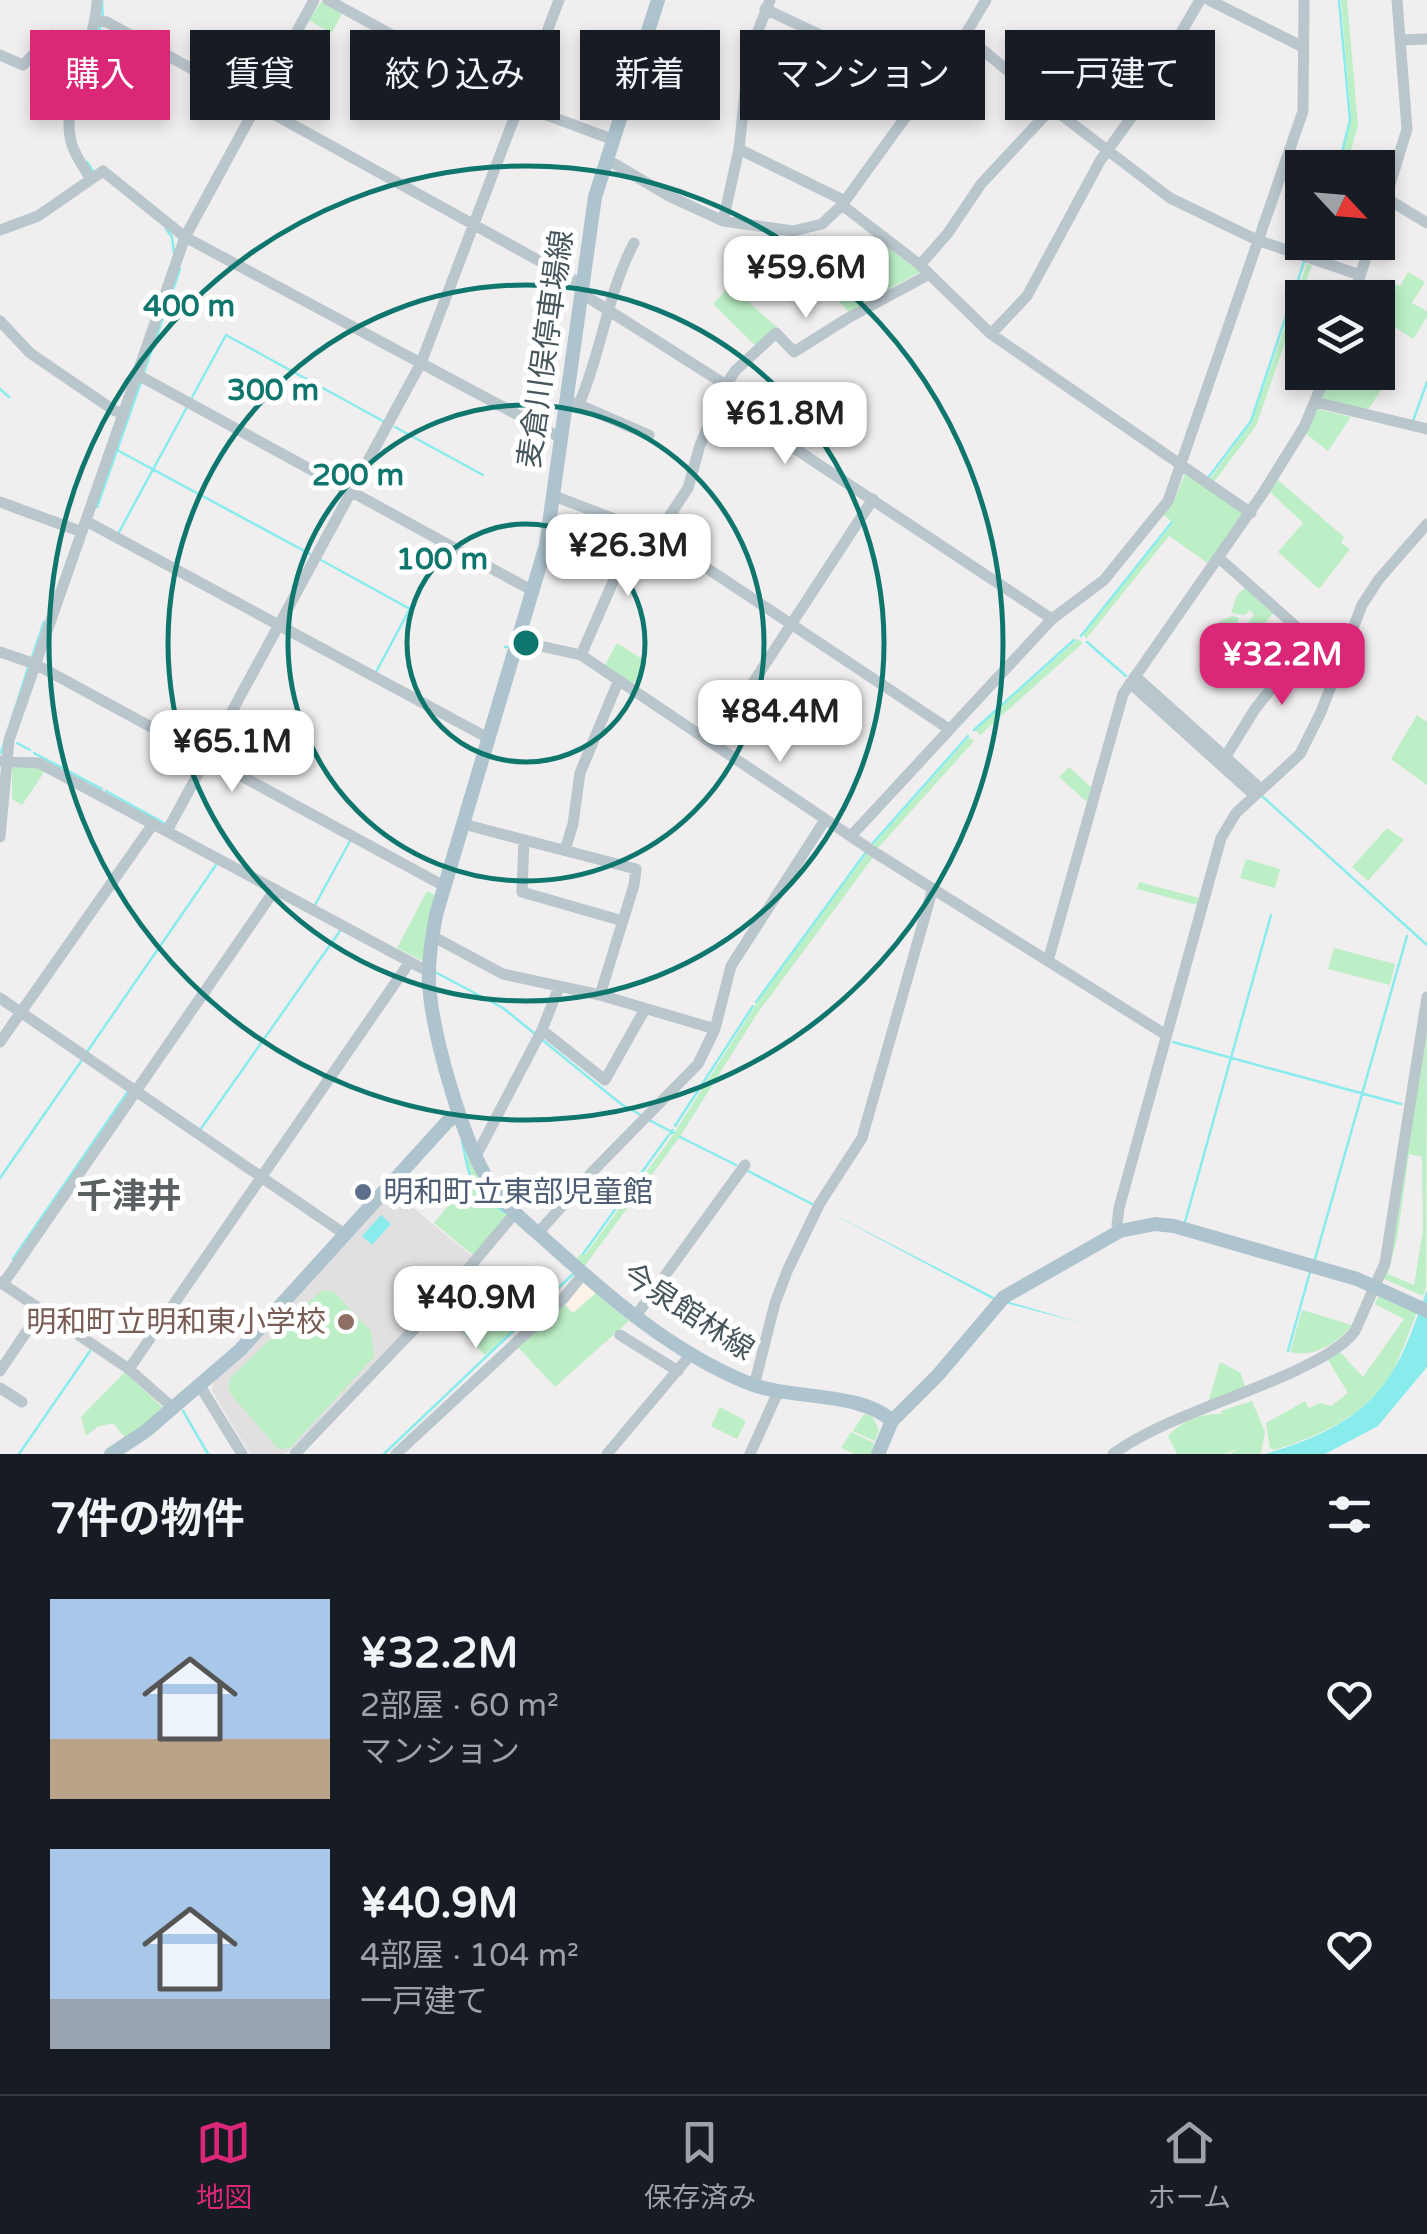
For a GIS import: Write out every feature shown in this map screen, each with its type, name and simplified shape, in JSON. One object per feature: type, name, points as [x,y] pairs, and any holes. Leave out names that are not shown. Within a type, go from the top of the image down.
[{"type":"main road","name":"麦倉川俣停車場線","points":[[460,1114],[434,1016],[429,972],[432,936],[550,528],[562,438],[572,403],[580,290],[595,197],[658,0]]},
{"type":"main road","name":"今泉館林線","points":[[460,1114],[492,1186],[514,1213],[634,1317],[754,1386],[872,1408],[892,1421]]},
{"type":"main road","points":[[111,1454],[146,1432],[240,1350],[447,1122],[460,1114]]},
{"type":"main road","points":[[878,1454],[892,1421],[953,1359],[998,1302],[1083,1249],[1120,1231],[1155,1224],[1174,1226],[1377,1287],[1427,1311]]},
{"type":"street","points":[[94,30],[97,0]]},
{"type":"street","points":[[297,30],[314,0]]},
{"type":"street","points":[[328,0],[383,30]]},
{"type":"street","points":[[549,30],[560,0]]},
{"type":"street","points":[[969,30],[986,0]]},
{"type":"street","points":[[991,334],[1027,296],[1108,150],[1133,115],[1200,0]]},
{"type":"street","points":[[1209,0],[1303,46]]},
{"type":"street","points":[[850,836],[1052,619],[1104,580],[1168,501],[1302,111],[1304,0]]},
{"type":"street","points":[[1395,168],[1407,129],[1396,0]]},
{"type":"street","points":[[723,221],[739,149],[749,54],[767,4],[817,30]]},
{"type":"street","points":[[96,21],[107,22],[190,68]]},
{"type":"street","points":[[1400,40],[1427,40]]},
{"type":"street","points":[[985,51],[1005,68]]},
{"type":"street","points":[[0,55],[23,65],[30,57]]},
{"type":"street","points":[[68,120],[75,153],[91,179]]},
{"type":"street","points":[[0,837],[3,760],[35,664],[185,237],[248,120]]},
{"type":"street","points":[[284,120],[476,225],[726,385]]},
{"type":"street","points":[[167,831],[421,363],[514,120]]},
{"type":"street","points":[[560,120],[614,140]]},
{"type":"street","points":[[608,160],[669,196],[723,221],[793,232],[822,224],[844,203],[904,120]]},
{"type":"street","points":[[657,535],[688,488],[700,445],[735,372],[776,333],[794,352],[924,270],[982,184],[1041,120]]},
{"type":"street","points":[[1068,120],[1170,198],[1257,240],[1360,275]]},
{"type":"street","points":[[739,149],[844,203],[924,270],[991,334],[1251,512]]},
{"type":"street","points":[[0,230],[38,216],[103,171],[185,237],[562,438]]},
{"type":"street","points":[[1395,203],[1427,223]]},
{"type":"street","points":[[634,243],[620,270],[572,403],[649,436]]},
{"type":"street","points":[[1358,280],[1365,260]]},
{"type":"street","points":[[0,321],[30,353],[114,412],[124,413]]},
{"type":"street","points":[[138,375],[533,590]]},
{"type":"street","points":[[1048,960],[1119,703],[1251,512],[1301,432],[1320,390]]},
{"type":"street","points":[[720,400],[1052,619]]},
{"type":"street","points":[[1315,402],[1427,429]]},
{"type":"street","points":[[554,496],[657,535],[948,729]]},
{"type":"street","points":[[713,744],[872,499]]},
{"type":"street","points":[[0,502],[84,526],[488,738]]},
{"type":"street","points":[[1120,1231],[1119,1208],[1221,838],[1236,813],[1300,754],[1354,622],[1372,589],[1427,524]]},
{"type":"street","points":[[581,656],[637,527]]},
{"type":"street","points":[[1218,558],[1338,664]]},
{"type":"street","points":[[1226,756],[1255,709],[1310,640]]},
{"type":"street","points":[[518,642],[581,656],[825,820],[1166,1035]]},
{"type":"street","points":[[0,652],[35,664],[444,886]]},
{"type":"street","points":[[1132,680],[1226,756],[1258,792]]},
{"type":"street","points":[[1132,680],[1258,792]]},
{"type":"street","points":[[565,850],[580,773],[618,682]]},
{"type":"street","points":[[3,760],[38,763],[429,972]]},
{"type":"street","points":[[538,1233],[594,1170],[692,1072],[709,1045],[730,968],[825,820]]},
{"type":"street","points":[[0,1042],[153,824]]},
{"type":"street","points":[[463,824],[636,869],[600,995]]},
{"type":"street","points":[[524,840],[522,892],[623,921]]},
{"type":"street","points":[[754,1386],[788,1268],[820,1203],[862,1138],[933,888]]},
{"type":"street","points":[[173,1408],[129,1369],[2,1283],[274,891]]},
{"type":"street","points":[[432,936],[503,974],[600,995],[715,1028]]},
{"type":"street","points":[[129,1369],[409,963]]},
{"type":"street","points":[[476,1156],[542,1030],[559,987]]},
{"type":"street","points":[[1113,1454],[1191,1415],[1250,1393],[1338,1347],[1355,1331],[1385,1264],[1427,997]]},
{"type":"street","points":[[0,998],[346,1235]]},
{"type":"street","points":[[542,1030],[605,1080],[645,1009]]},
{"type":"street","points":[[634,1317],[745,1165]]},
{"type":"street","points":[[295,1454],[442,1300],[514,1213]]},
{"type":"street","points":[[396,1454],[570,1292],[583,1274]]},
{"type":"street","points":[[0,1371],[41,1310]]},
{"type":"street","points":[[620,1336],[678,1370]]},
{"type":"street","points":[[607,1454],[692,1353]]},
{"type":"street","points":[[200,1386],[242,1454]]},
{"type":"street","points":[[0,1388],[22,1402]]},
{"type":"street","points":[[750,1454],[778,1392]]},
{"type":"shaded area","name":"明和町立明和東小学校","points":[[393,1191],[473,1257],[294,1449],[284,1454],[250,1454],[212,1391],[213,1381],[243,1356]]},
{"type":"shaded area","points":[[581,1280],[596,1293],[572,1313],[563,1303]]},
{"type":"green space","points":[[1341,0],[1347,0],[1358,125],[1351,150],[1344,150],[1351,118]]},
{"type":"green space","points":[[322,1],[342,13],[332,33],[308,20]]},
{"type":"green space","points":[[847,216],[920,272],[848,312],[839,301],[850,292],[851,283],[869,273],[877,262],[866,252],[875,238]]},
{"type":"green space","points":[[1307,264],[1312,265],[1307,280],[1301,280]]},
{"type":"green space","points":[[1408,272],[1425,282],[1412,303],[1427,311],[1427,317],[1413,339],[1395,327],[1395,284],[1400,286]]},
{"type":"green space","points":[[730,286],[777,327],[756,346],[713,304]]},
{"type":"green space","points":[[1285,326],[1285,343],[1256,426],[1213,483],[1209,480],[1251,423]]},
{"type":"green space","points":[[1324,390],[1381,390],[1368,410],[1321,399]]},
{"type":"green space","points":[[1317,409],[1351,417],[1328,451],[1305,433]]},
{"type":"green space","points":[[1185,474],[1243,513],[1209,564],[1169,536],[1086,639],[1083,634],[1173,523],[1162,513],[1172,505]]},
{"type":"green space","points":[[1278,480],[1344,537],[1341,543],[1350,549],[1319,589],[1278,552],[1303,523],[1270,492]]},
{"type":"green space","points":[[1246,587],[1273,613],[1247,645],[1218,622],[1232,616],[1239,618],[1236,627],[1242,630],[1254,615],[1250,610],[1245,615],[1231,613],[1237,595]]},
{"type":"green space","points":[[1078,639],[1083,643],[980,735],[975,730]]},
{"type":"green space","points":[[617,643],[647,662],[632,686],[604,667]]},
{"type":"green space","points":[[1417,715],[1427,722],[1427,785],[1391,759]]},
{"type":"green space","points":[[969,737],[974,741],[878,848],[873,845]]},
{"type":"green space","points":[[12,766],[45,771],[22,805],[12,799]]},
{"type":"green space","points":[[1069,767],[1091,787],[1087,802],[1059,777]]},
{"type":"green space","points":[[1387,828],[1404,840],[1368,881],[1352,867]]},
{"type":"green space","points":[[868,852],[874,856],[757,1014],[679,1138],[584,1267],[576,1260],[580,1254],[585,1255],[669,1141],[773,978]]},
{"type":"green space","points":[[1246,859],[1280,869],[1275,888],[1240,878]]},
{"type":"green space","points":[[1139,882],[1199,898],[1197,905],[1137,889]]},
{"type":"green space","points":[[427,891],[435,895],[423,961],[397,948]]},
{"type":"green space","points":[[1334,948],[1395,964],[1390,985],[1328,969]]},
{"type":"green space","points":[[1427,1007],[1426,1288],[1423,1296],[1382,1278]],"holes":[[[1409,1154],[1422,1157],[1423,1230],[1414,1285],[1388,1274]]]},
{"type":"green space","points":[[465,1145],[508,1214],[474,1256],[434,1223],[448,1206],[441,1199],[453,1186],[461,1188],[469,1183],[505,1212],[476,1184]]},
{"type":"green space","points":[[322,1290],[334,1292],[371,1331],[374,1357],[290,1448],[278,1449],[229,1392],[230,1378]]},
{"type":"green space","points":[[596,1293],[629,1321],[555,1387],[517,1346],[563,1303],[573,1313]]},
{"type":"green space","points":[[1379,1295],[1417,1312],[1396,1365],[1382,1387],[1356,1412],[1325,1431],[1291,1445],[1270,1448],[1266,1423],[1305,1401],[1309,1408],[1320,1403],[1331,1406],[1348,1393],[1328,1360],[1340,1352],[1363,1377],[1404,1319],[1375,1304]]},
{"type":"green space","points":[[474,1306],[511,1332],[485,1355],[459,1329]]},
{"type":"green space","points":[[1302,1310],[1352,1325],[1324,1348],[1290,1352]]},
{"type":"green space","points":[[1220,1362],[1241,1373],[1245,1387],[1208,1403]]},
{"type":"green space","points":[[125,1372],[164,1409],[126,1439],[113,1423],[97,1427],[86,1436],[81,1417]]},
{"type":"green space","points":[[1252,1401],[1265,1432],[1261,1454],[1230,1454],[1240,1448],[1225,1454],[1177,1454],[1168,1436],[1180,1426]]},
{"type":"green space","points":[[720,1407],[746,1421],[737,1439],[711,1426]]},
{"type":"green space","points":[[864,1414],[872,1416],[879,1430],[875,1441],[853,1431]]},
{"type":"green space","points":[[851,1432],[874,1443],[871,1454],[855,1454],[841,1448]]},
{"type":"water","points":[[823,1209],[996,1298],[1085,1324],[994,1300]]},
{"type":"water","points":[[381,1215],[391,1224],[372,1245],[362,1236]]},
{"type":"water","points":[[1427,1290],[1427,1367],[1378,1426],[1325,1454],[1265,1454],[1335,1426],[1378,1392],[1401,1357]]},
{"type":"waterway","points":[[1339,0],[1350,120],[1342,150]]},
{"type":"waterway","points":[[102,1],[103,18]]},
{"type":"waterway","points":[[87,162],[93,171]]},
{"type":"waterway","points":[[166,229],[172,237],[174,253]]},
{"type":"waterway","points":[[1208,478],[1251,421],[1304,262]]},
{"type":"waterway","points":[[143,375],[180,269]]},
{"type":"waterway","points":[[191,399],[226,335],[383,421]]},
{"type":"waterway","points":[[97,507],[141,382]]},
{"type":"waterway","points":[[1413,421],[1427,382]]},
{"type":"waterway","points":[[0,389],[9,397]]},
{"type":"waterway","points":[[119,532],[187,407]]},
{"type":"waterway","points":[[395,427],[483,475]]},
{"type":"waterway","points":[[117,450],[312,555]]},
{"type":"waterway","points":[[1081,636],[1172,522]]},
{"type":"waterway","points":[[376,672],[443,547]]},
{"type":"waterway","points":[[321,560],[410,609]]},
{"type":"waterway","points":[[32,657],[44,622]]},
{"type":"waterway","points":[[974,730],[1074,640]]},
{"type":"waterway","points":[[1087,642],[1126,676]]},
{"type":"waterway","points":[[1,753],[28,668]]},
{"type":"waterway","points":[[873,843],[968,736]]},
{"type":"waterway","points":[[17,743],[30,750]]},
{"type":"waterway","points":[[34,753],[102,789]]},
{"type":"waterway","points":[[106,791],[164,823]]},
{"type":"waterway","points":[[1263,797],[1427,945]]},
{"type":"waterway","points":[[315,905],[350,841]]},
{"type":"waterway","points":[[756,1002],[866,852]]},
{"type":"waterway","points":[[87,1052],[216,865]]},
{"type":"waterway","points":[[1185,1222],[1271,915]]},
{"type":"waterway","points":[[200,1130],[342,928]]},
{"type":"waterway","points":[[1315,1259],[1407,936]]},
{"type":"waterway","points":[[435,972],[503,1008],[534,1033]]},
{"type":"waterway","points":[[675,1126],[753,1006]]},
{"type":"waterway","points":[[540,1038],[621,1104],[641,1115]]},
{"type":"waterway","points":[[1173,1042],[1401,1104]]},
{"type":"waterway","points":[[0,1178],[82,1060]]},
{"type":"waterway","points":[[13,1259],[127,1093]]},
{"type":"waterway","points":[[649,1120],[674,1133]]},
{"type":"waterway","points":[[670,1134],[673,1130]]},
{"type":"waterway","points":[[583,1254],[668,1136]]},
{"type":"waterway","points":[[680,1137],[736,1165]]},
{"type":"waterway","points":[[462,1141],[473,1182],[504,1212]]},
{"type":"waterway","points":[[748,1171],[812,1204]]},
{"type":"waterway","points":[[1288,1351],[1310,1272]]},
{"type":"waterway","points":[[384,1454],[573,1274]]},
{"type":"waterway","points":[[19,1454],[90,1351]]},
{"type":"waterway","points":[[183,1411],[208,1454]]},
{"type":"place","name":"明和町立東部児童館","points":[[363,1192]]},
{"type":"place","name":"明和町立明和東小学校","points":[[346,1322]]},
{"type":"district","name":"千津井","points":[[129,1197]]}]
